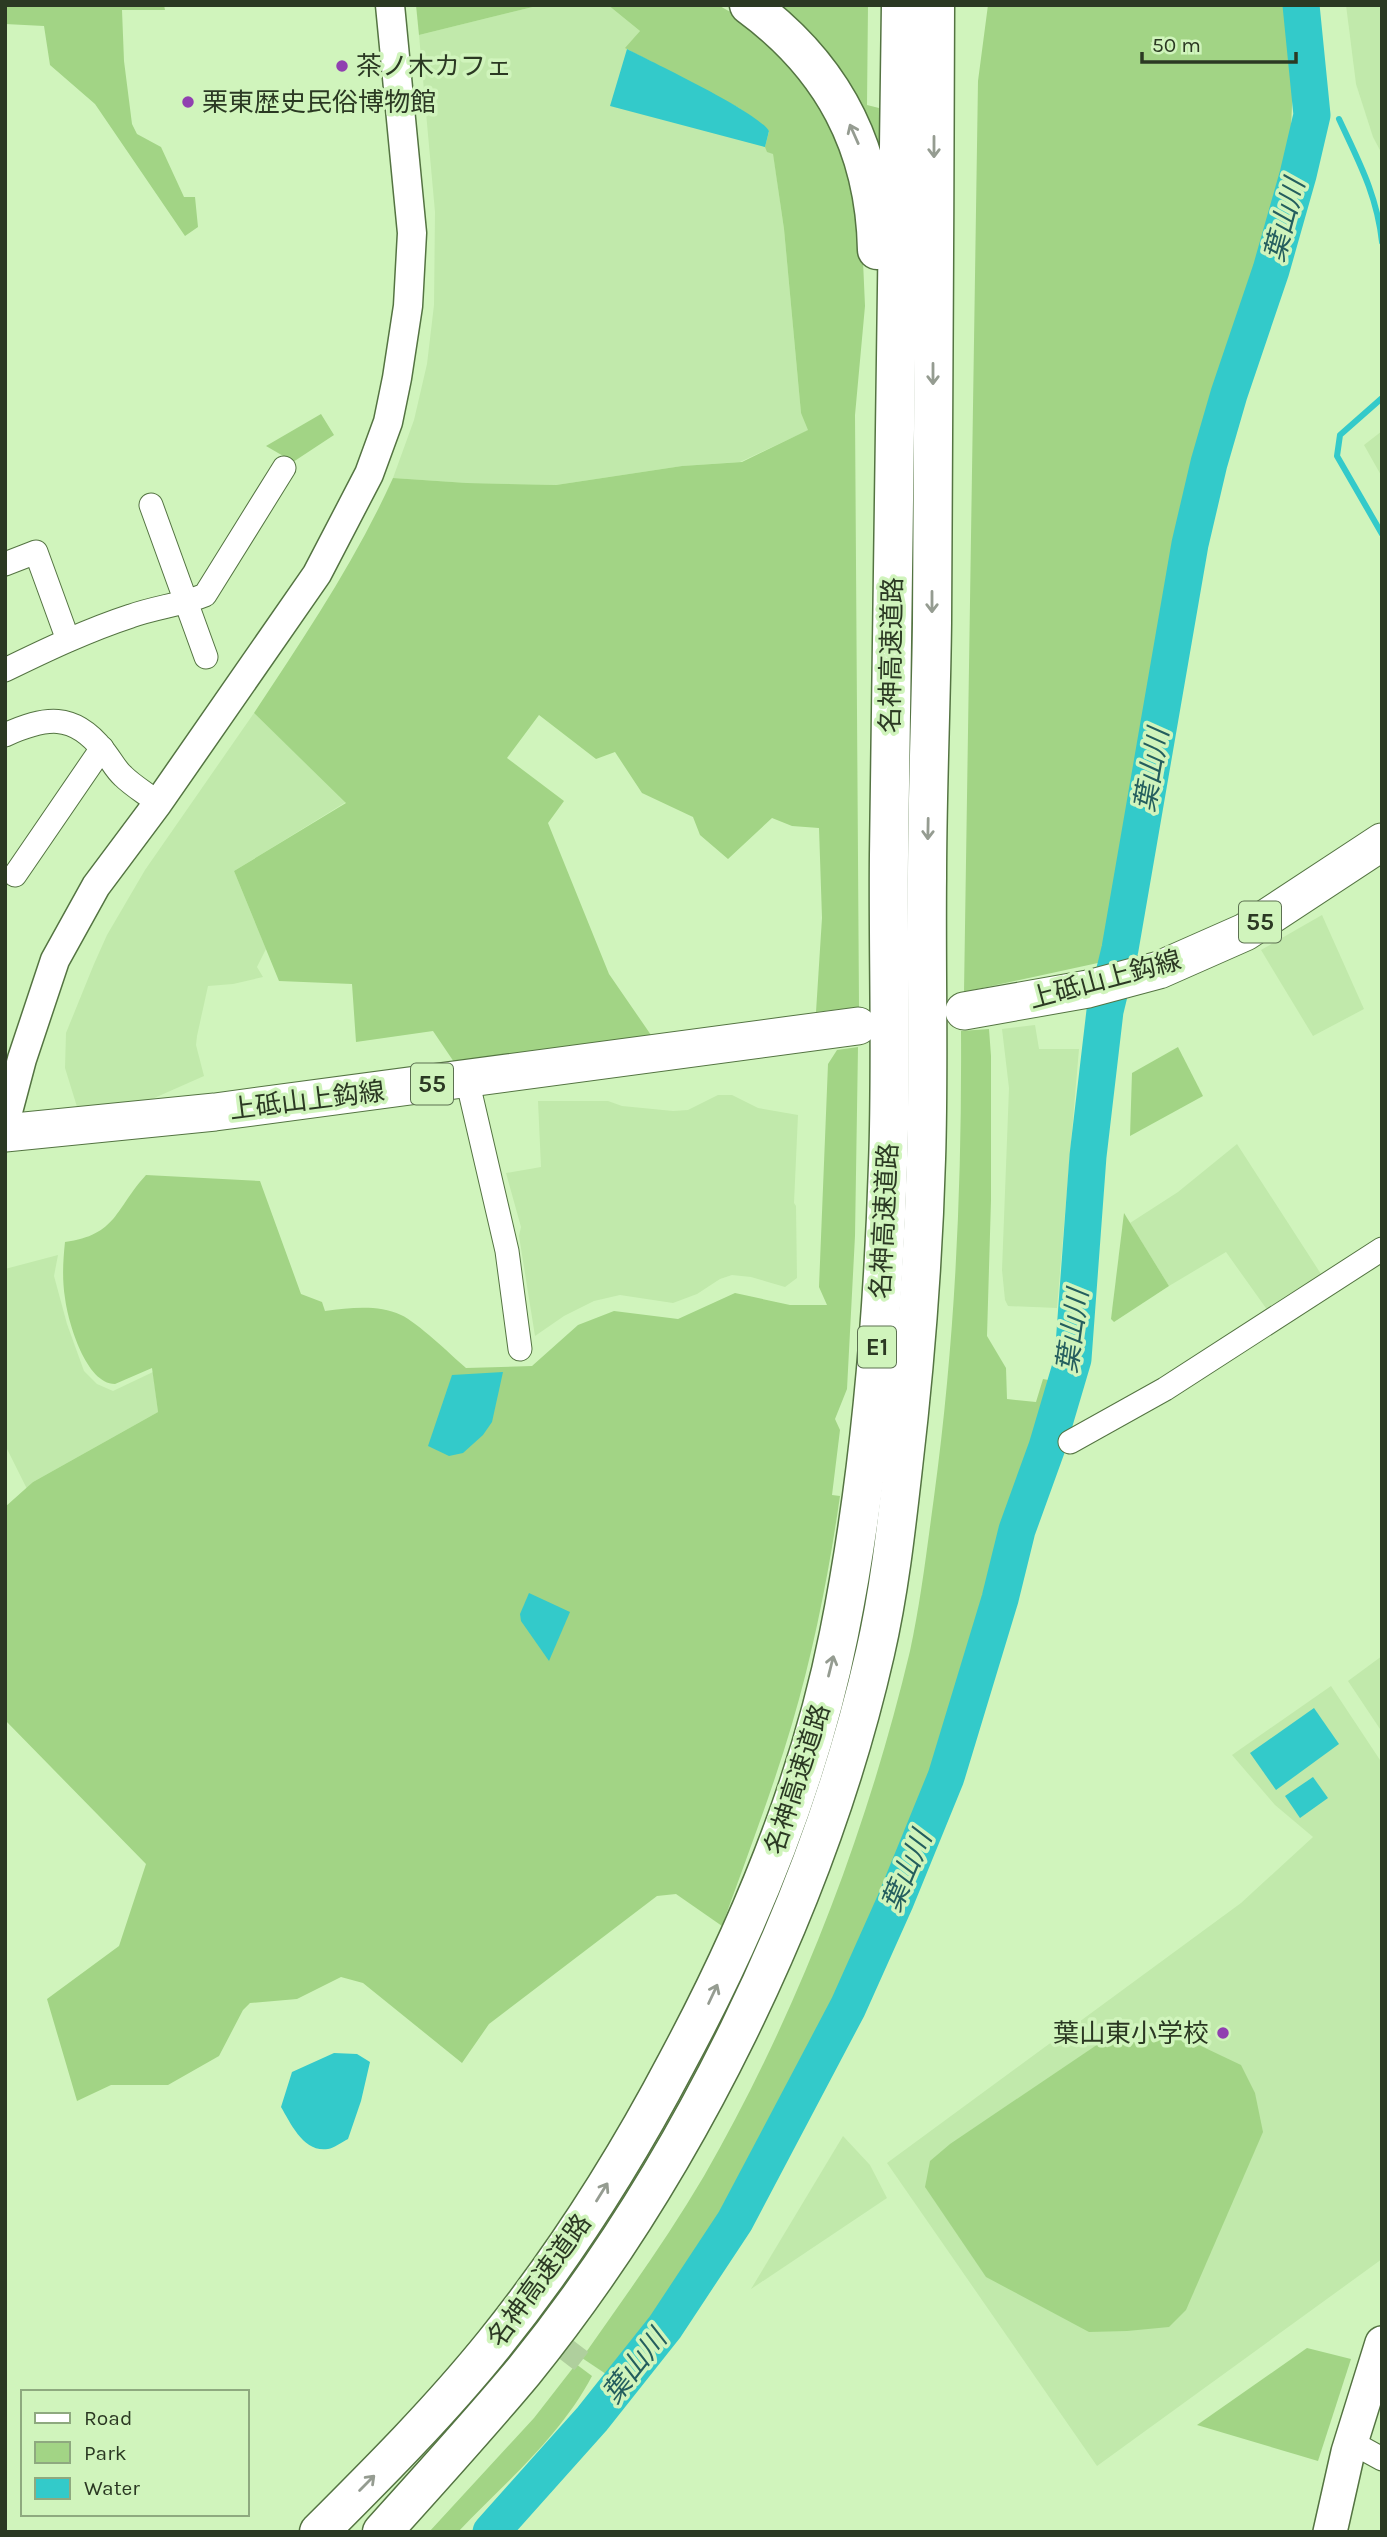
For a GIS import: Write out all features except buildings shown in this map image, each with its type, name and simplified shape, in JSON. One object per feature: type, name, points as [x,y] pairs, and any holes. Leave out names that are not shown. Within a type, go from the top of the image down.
[{"type":"highway","points":[[749,5],[772,22],[812,61],[839,100],[862,152],[872,203],[877,258],[888,885]]},
{"type":"highway","name":"名神高速道路","points":[[319,2532],[414,2437],[494,2344],[567,2247],[640,2132],[708,2004],[764,1882],[809,1754],[838,1641],[857,1536],[872,1415],[882,1297],[888,1159],[893,416],[901,5]]},
{"type":"highway","name":"名神高速道路","points":[[382,2532],[446,2462],[526,2367],[597,2272],[672,2154],[742,2022],[799,1895],[846,1765],[876,1649],[895,1541],[908,1431],[919,1302],[926,1155],[935,5]]},
{"type":"highway","points":[[934,99],[957,5]]},
{"type":"main road","name":"上砥山上鈎線","points":[[964,1012],[1088,989],[1159,970],[1245,932],[1382,842]]},
{"type":"main road","name":"上砥山上鈎線","points":[[5,1133],[215,1112],[858,1026]]},
{"type":"main road","points":[[1330,2532],[1338,2488],[1382,2343]]},
{"type":"street","points":[[5,1123],[22,1059],[55,960],[96,886],[158,803],[317,574],[369,474],[388,422],[408,306],[412,233],[390,5]]},
{"type":"street","points":[[5,670],[68,640],[133,615],[187,603],[205,595],[284,468]]},
{"type":"street","points":[[151,505],[206,657]]},
{"type":"street","points":[[5,564],[36,552],[68,640]]},
{"type":"street","points":[[5,735],[40,722],[57,720],[76,725],[102,748],[123,776],[158,803]]},
{"type":"street","points":[[15,875],[102,748]]},
{"type":"street","points":[[467,1079],[507,1251],[520,1349]]},
{"type":"street","points":[[1070,1442],[1165,1389],[1382,1250]]},
{"type":"street","points":[[1351,2442],[1382,2459]]},
{"type":"shaded area","points":[[541,5],[608,5],[640,31],[626,48],[766,126],[773,153],[784,229],[801,413],[811,429],[740,462],[682,466],[556,485],[393,478],[414,420],[427,364],[434,305],[435,212],[419,35]]},
{"type":"shaded area","points":[[1346,5],[1382,5],[1382,154],[1373,137],[1356,84]]},
{"type":"shaded area","points":[[1382,431],[1382,477],[1364,445]]},
{"type":"shaded area","points":[[254,713],[346,802],[234,871],[266,949],[257,967],[263,977],[208,986],[196,1045],[204,1076],[143,1103],[78,1110],[65,1068],[66,1033],[94,964],[107,935],[145,870]]},
{"type":"shaded area","points":[[1322,915],[1364,1009],[1313,1036],[1261,950]]},
{"type":"shaded area","points":[[1035,1025],[1039,1049],[1079,1049],[1057,1308],[1008,1306],[1002,1270],[1009,1088],[1002,1029]]},
{"type":"shaded area","points":[[718,1095],[732,1095],[758,1108],[798,1115],[794,1203],[797,1278],[785,1287],[751,1277],[732,1275],[720,1279],[697,1294],[673,1303],[620,1295],[594,1301],[564,1316],[535,1336],[519,1236],[521,1227],[506,1173],[541,1167],[538,1101],[608,1101],[622,1106],[673,1111],[688,1110]]},
{"type":"shaded area","points":[[1237,1144],[1321,1274],[1268,1311],[1226,1252],[1169,1286],[1130,1223],[1178,1192]]},
{"type":"shaded area","points":[[58,1255],[54,1276],[84,1371],[97,1384],[113,1391],[153,1372],[158,1412],[33,1482],[27,1489],[5,1445],[5,1269]]},
{"type":"shaded area","points":[[1382,1656],[1382,1732],[1348,1681]]},
{"type":"shaded area","name":"葉山東小学校","points":[[1331,1686],[1382,1763],[1382,2259],[1097,2466],[887,2163],[1241,1903],[1313,1837],[1275,1805],[1232,1755]]},
{"type":"shaded area","points":[[843,2136],[870,2165],[887,2198],[751,2289]]},
{"type":"green space","points":[[5,5],[164,5],[165,10],[122,10],[124,61],[132,124],[137,134],[161,147],[184,197],[195,197],[198,227],[185,236],[95,104],[50,65],[44,26],[5,24]]},
{"type":"green space","points":[[416,5],[541,5],[419,35]]},
{"type":"green space","points":[[608,5],[718,5],[741,18],[820,96],[846,153],[861,216],[865,306],[855,415],[859,1007],[816,1012],[822,918],[819,828],[792,826],[772,818],[728,859],[700,835],[693,817],[642,793],[615,752],[596,759],[539,715],[507,758],[564,801],[548,823],[609,974],[651,1035],[454,1062],[433,1031],[356,1042],[352,984],[279,981],[234,871],[346,803],[254,713],[346,569],[393,478],[556,485],[682,466],[742,462],[808,430],[801,413],[784,229],[773,154],[767,152],[765,147],[769,131],[739,108],[625,48],[640,31]]},
{"type":"green space","points":[[764,5],[868,5],[867,105],[879,108],[879,165]]},
{"type":"green space","points":[[988,5],[1284,5],[1293,82],[1290,152],[1254,281],[1215,398],[1177,533],[1107,961],[964,992],[978,81]]},
{"type":"green space","points":[[321,414],[334,435],[290,464],[285,457],[266,446]]},
{"type":"green space","points":[[989,1029],[991,1200],[987,1336],[1006,1368],[1007,1399],[1036,1402],[1043,1379],[1059,1382],[1033,1462],[1011,1518],[993,1601],[940,1765],[921,1818],[860,1960],[817,2051],[708,2246],[616,2378],[582,2358],[690,2199],[738,2114],[769,2051],[826,1921],[873,1787],[893,1719],[921,1593],[947,1381],[958,1206],[961,1031]]},
{"type":"green space","points":[[858,1047],[855,1236],[847,1389],[835,1419],[840,1430],[832,1495],[840,1496],[836,1525],[800,1696],[776,1775],[722,1926],[676,1894],[657,1896],[489,2024],[462,2063],[363,1983],[341,1977],[297,1999],[250,2003],[243,2010],[219,2056],[168,2085],[111,2085],[77,2101],[47,1999],[119,1946],[146,1864],[5,1720],[5,1507],[33,1482],[158,1412],[152,1368],[115,1384],[95,1374],[87,1363],[74,1336],[67,1309],[63,1277],[65,1242],[82,1239],[105,1227],[146,1175],[260,1181],[301,1294],[322,1302],[325,1311],[373,1308],[401,1315],[425,1331],[466,1368],[532,1366],[578,1325],[614,1311],[678,1319],[735,1293],[790,1305],[827,1305],[819,1287],[828,1064],[837,1050]]},
{"type":"green space","points":[[1178,1047],[1203,1096],[1130,1136],[1132,1073]]},
{"type":"green space","points":[[1124,1213],[1169,1286],[1114,1322],[1111,1319]]},
{"type":"green space","points":[[1150,2030],[1180,2036],[1241,2065],[1255,2093],[1263,2132],[1186,2310],[1169,2327],[1089,2332],[986,2277],[925,2187],[930,2161],[950,2144],[1113,2034]]},
{"type":"green space","points":[[1307,2348],[1351,2359],[1318,2461],[1197,2425]]},
{"type":"green space","points":[[576,2364],[592,2376],[548,2439],[458,2532],[429,2532],[534,2418]]},
{"type":"water","points":[[627,49],[746,112],[769,131],[765,147],[610,106]]},
{"type":"water","points":[[503,1372],[492,1422],[483,1435],[463,1453],[449,1456],[428,1446],[452,1375]]},
{"type":"water","points":[[529,1593],[570,1612],[549,1661],[521,1621],[520,1614]]},
{"type":"water","points":[[1314,1708],[1339,1744],[1276,1790],[1250,1753]]},
{"type":"water","points":[[1313,1777],[1328,1798],[1300,1818],[1285,1796]]},
{"type":"water","points":[[334,2053],[357,2054],[370,2062],[348,2139],[330,2148],[320,2149],[312,2147],[299,2136],[281,2107],[292,2072]]},
{"type":"waterway","name":"葉山川","points":[[491,2532],[592,2419],[665,2327],[735,2221],[848,2007],[946,1777],[1000,1599],[1017,1530],[1047,1447],[1073,1359],[1088,1156],[1105,1011],[1120,949],[1190,544],[1209,463],[1271,270],[1312,115],[1301,5]]},
{"type":"waterway","name":"葉山川","points":[[1307,80],[1312,115]]},
{"type":"waterway","points":[[1339,119],[1371,194],[1382,242]]},
{"type":"waterway","points":[[1382,398],[1340,435],[1337,456],[1382,534]]},
{"type":"tunnel","points":[[509,2306],[584,2363]]},
{"type":"place","name":"茶ノ木カフェ","points":[[342,66]]},
{"type":"place","name":"栗東歴史民俗博物館","points":[[188,102]]},
{"type":"place","name":"葉山東小学校","points":[[1223,2033]]}]
